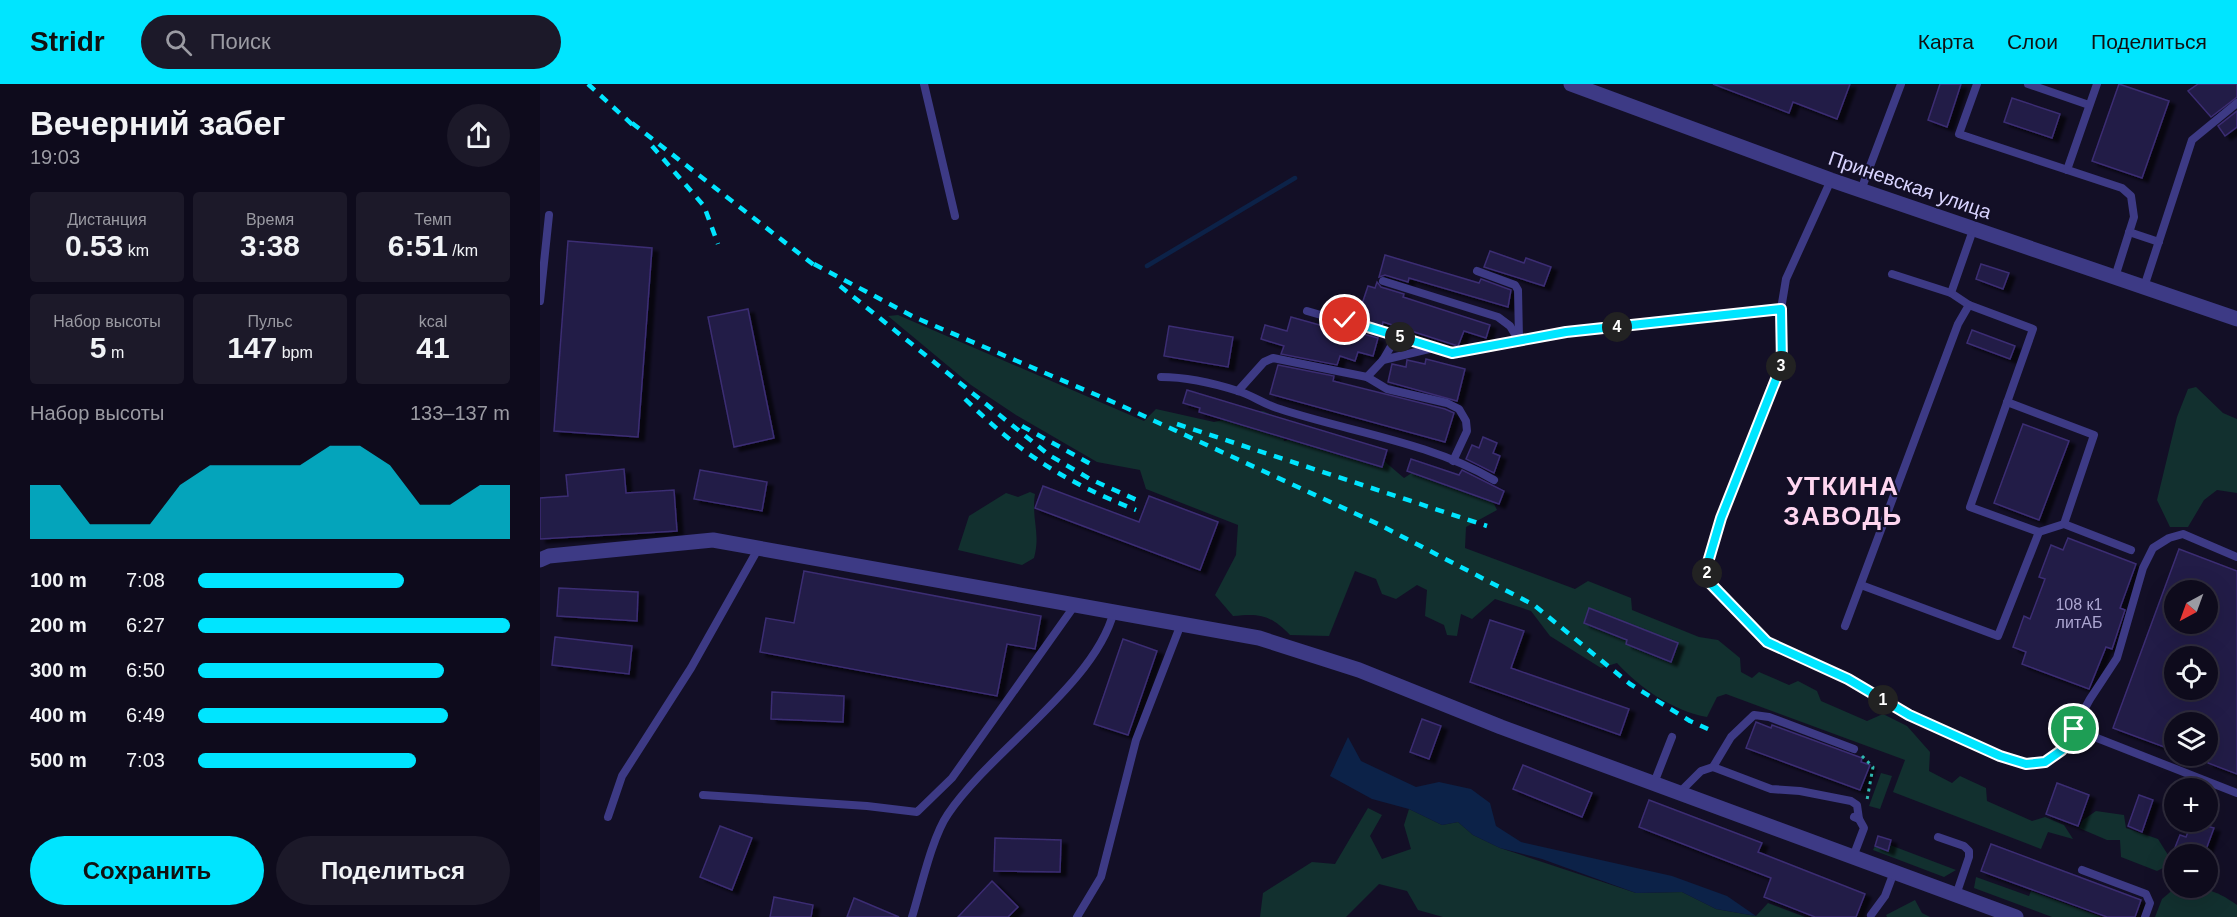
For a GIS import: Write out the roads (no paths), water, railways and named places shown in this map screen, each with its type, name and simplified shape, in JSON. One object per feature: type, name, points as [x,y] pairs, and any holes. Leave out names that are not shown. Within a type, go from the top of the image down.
[{"type":"street","name":"Приневская улица","points":[[1571,84],[1831,180],[2237,319]]},
{"type":"street","points":[[540,560],[549,556],[712,540],[1181,622],[1259,638],[1359,670],[1501,727],[2016,917]]},
{"type":"lane","points":[[924,84],[955,216]]},
{"type":"lane","points":[[1861,190],[1901,84]]},
{"type":"lane","points":[[1977,84],[1959,134],[2122,188],[2131,196],[2134,217],[2115,277]]},
{"type":"lane","points":[[2028,84],[2089,105]]},
{"type":"lane","points":[[2067,170],[2097,84]]},
{"type":"lane","points":[[2144,287],[2192,140],[2237,103]]},
{"type":"lane","points":[[1831,180],[1786,279],[1781,309],[1782,364],[1721,518],[1706,569],[1710,583],[1767,642],[1848,679],[1909,715],[2000,756],[2026,764],[2045,762],[2062,750],[2117,658],[2143,568],[2153,548],[2169,538],[2183,534],[2237,557]]},
{"type":"lane","points":[[540,301],[549,215]]},
{"type":"lane","points":[[1951,293],[1973,230]]},
{"type":"lane","points":[[2129,232],[2159,242]]},
{"type":"lane","points":[[1477,271],[1515,285],[1518,290],[1519,341]]},
{"type":"lane","points":[[1892,274],[1951,293],[1969,305],[2033,329],[1970,507],[2039,532],[2064,524],[2131,549]]},
{"type":"lane","points":[[1383,281],[1498,317],[1510,326],[1519,341]]},
{"type":"lane","points":[[1845,626],[1958,324],[1969,305]]},
{"type":"lane","points":[[1307,311],[1452,353],[1566,332],[1781,309]]},
{"type":"lane","points":[[1367,377],[1383,360],[1396,336]]},
{"type":"lane","points":[[1383,360],[1435,348]]},
{"type":"lane","points":[[1238,391],[1264,362],[1273,358],[1367,377],[1387,389],[1447,403],[1459,409],[1466,421],[1467,431],[1453,461]]},
{"type":"lane","points":[[1161,377],[1178,377],[1238,391],[1278,409],[1472,467],[1494,480]]},
{"type":"lane","points":[[2007,402],[2094,435],[2064,524]]},
{"type":"lane","points":[[1861,585],[1998,636],[2039,532]]},
{"type":"lane","points":[[608,817],[622,776],[691,668],[758,549]]},
{"type":"lane","points":[[703,795],[867,806],[917,812],[952,778],[1075,604]]},
{"type":"lane","points":[[912,917],[946,816],[1082,670],[1109,630],[1114,611]]},
{"type":"lane","points":[[1077,917],[1101,877],[1137,740],[1181,622]]},
{"type":"lane","points":[[1713,767],[1731,737],[1754,715],[1769,717],[1854,751]]},
{"type":"lane","points":[[2074,729],[2237,793]]},
{"type":"lane","points":[[1654,783],[1672,737]]},
{"type":"lane","points":[[1679,793],[1701,771],[1713,767],[1771,789],[1800,791],[1851,801],[1859,809],[1859,819],[1864,828],[1853,857]]},
{"type":"lane","points":[[1938,837],[1964,846],[1969,851],[1956,895]]},
{"type":"lane","points":[[2082,870],[2146,894],[2150,903],[2145,917]]},
{"type":"lane","points":[[1871,915],[1885,896],[1894,872]]},
{"type":"water","points":[[1348,737],[1361,761],[1416,787],[1439,782],[1471,789],[1490,803],[1496,826],[1521,842],[1672,876],[1727,896],[1756,916],[1716,909],[1682,892],[1636,893],[1542,859],[1500,848],[1473,835],[1458,822],[1442,825],[1409,809],[1372,799],[1330,776]]},
{"type":"waterway","points":[[1147,266],[1295,178]]},
{"type":"railway","points":[[588,84],[636,128]]},
{"type":"railway","points":[[632,123],[819,269]]},
{"type":"railway","points":[[652,146],[704,206],[718,244]]},
{"type":"railway","points":[[814,264],[914,317],[1120,405],[1378,524],[1534,605],[1630,684],[1690,721],[1708,729]]},
{"type":"railway","points":[[840,286],[1049,455],[1090,479],[1139,501]]},
{"type":"railway","points":[[965,399],[1024,451],[1044,464],[1086,488],[1136,510]]},
{"type":"railway","points":[[1177,424],[1487,526]]},
{"type":"railway","points":[[1022,426],[1096,467]]},
{"type":"district","name":"УТКИНА ЗАВОДЬ","points":[[1843,501]]}]
